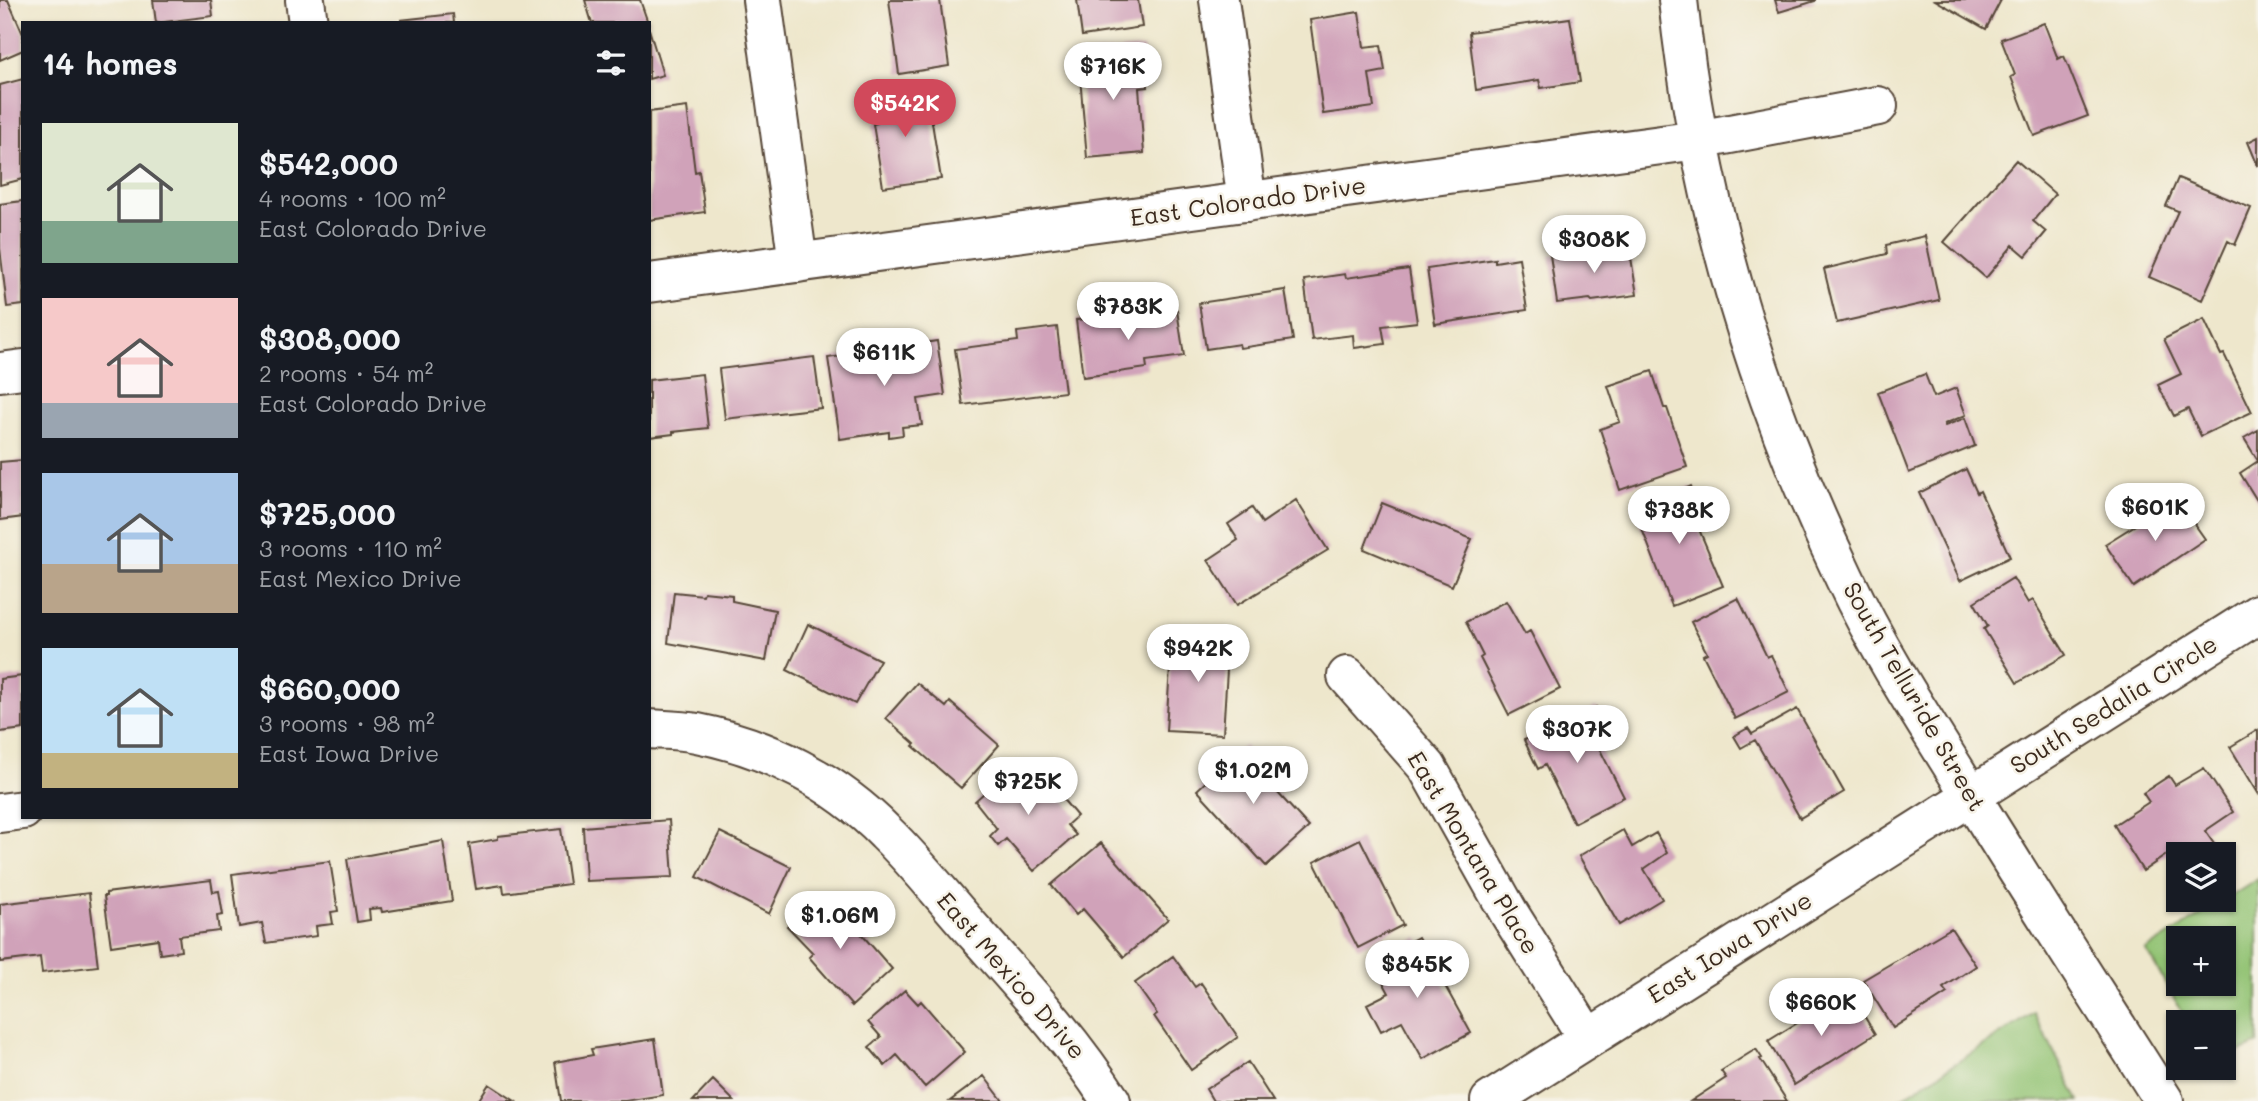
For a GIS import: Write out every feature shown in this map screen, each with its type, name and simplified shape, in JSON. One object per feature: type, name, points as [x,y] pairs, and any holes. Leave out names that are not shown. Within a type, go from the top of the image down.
[{"type":"street","points":[[305,0],[308,21]]},
{"type":"street","points":[[762,0],[798,263]]},
{"type":"street","points":[[1219,0],[1247,202]]},
{"type":"street","name":"South Telluride Street","points":[[1678,0],[1683,53],[1698,140],[1722,248],[1746,334],[1775,418],[1809,501],[1846,582],[1888,661],[2164,1101]]},
{"type":"street","points":[[1698,140],[1878,106]]},
{"type":"street","name":"East Colorado Drive","points":[[651,284],[1698,140]]},
{"type":"street","points":[[0,372],[21,369]]},
{"type":"street","name":"South Sedalia Circle","points":[[1971,796],[2258,614]]},
{"type":"street","name":"East Montana Place","points":[[1347,676],[1427,767],[1509,913],[1588,1039]]},
{"type":"street","name":"East Mexico Drive","points":[[651,729],[695,733],[748,746],[799,768],[845,797],[887,833],[1034,1000],[1089,1068],[1111,1101]]},
{"type":"street","name":"East Iowa Drive","points":[[1490,1101],[1971,796]]},
{"type":"street","points":[[0,813],[21,810]]},
{"type":"green space","points":[[2258,879],[2258,1044],[2236,1053],[2236,1010],[2181,1010],[2173,996],[2236,996],[2236,926],[2184,926],[2206,912],[2236,912],[2236,893]]},
{"type":"green space","points":[[2166,937],[2166,984],[2146,950]]},
{"type":"green space","points":[[2034,1013],[2079,1101],[1897,1101]]},
{"type":"building","points":[[0,0],[8,0],[21,29],[21,51],[0,60]]},
{"type":"building","points":[[153,0],[211,0],[213,16],[156,21]]},
{"type":"building","points":[[585,0],[640,0],[647,21],[591,21]]},
{"type":"building","points":[[889,0],[940,0],[949,66],[899,74]]},
{"type":"building","points":[[1077,0],[1138,0],[1142,27],[1082,36]]},
{"type":"building","points":[[1775,0],[1815,0],[1815,1],[1779,12]]},
{"type":"building","points":[[1935,0],[2001,0],[1986,29]]},
{"type":"building","points":[[1359,12],[1364,47],[1381,45],[1385,71],[1369,74],[1374,107],[1323,114],[1310,20]]},
{"type":"building","points":[[453,14],[454,21],[401,21]]},
{"type":"building","points":[[1570,18],[1580,82],[1541,88],[1539,80],[1476,90],[1469,32]]},
{"type":"building","points":[[2044,23],[2058,59],[2064,56],[2088,116],[2034,136],[2011,77],[2015,75],[2001,39]]},
{"type":"building","points":[[651,36],[663,75],[651,78]]},
{"type":"building","points":[[1143,48],[1148,87],[1139,88],[1144,153],[1087,158],[1078,54]]},
{"type":"building","points":[[21,80],[21,180],[0,185],[0,85]]},
{"type":"building","points":[[919,87],[925,117],[931,116],[941,179],[883,187],[873,124],[877,123],[873,94]]},
{"type":"building","points":[[687,107],[695,172],[699,171],[705,212],[651,220],[651,112]]},
{"type":"building","points":[[2258,137],[2258,166],[2248,142]]},
{"type":"building","points":[[2016,160],[2055,194],[2033,221],[2046,232],[2026,256],[2013,245],[1986,278],[1944,242]]},
{"type":"building","points":[[2178,178],[2251,208],[2235,245],[2228,241],[2202,300],[2149,277],[2178,211],[2166,206]]},
{"type":"building","points":[[21,201],[21,305],[7,307],[0,248],[0,204]]},
{"type":"building","points":[[1925,236],[1939,300],[1837,323],[1824,269],[1887,254],[1886,245]]},
{"type":"building","points":[[1629,245],[1637,295],[1557,303],[1550,255],[1585,253]]},
{"type":"building","points":[[1519,258],[1527,310],[1435,324],[1427,269]]},
{"type":"building","points":[[1409,269],[1417,322],[1382,326],[1385,344],[1354,348],[1353,335],[1312,340],[1304,280],[1345,274],[1346,278]]},
{"type":"building","points":[[1285,290],[1293,340],[1240,348],[1239,344],[1206,349],[1199,303]]},
{"type":"building","points":[[1177,310],[1184,356],[1146,361],[1147,368],[1083,377],[1076,320]]},
{"type":"building","points":[[2204,319],[2252,412],[2201,436],[2188,409],[2174,416],[2158,385],[2181,374],[2164,339]]},
{"type":"building","points":[[1057,327],[1065,392],[963,405],[955,349],[1018,341],[1017,332]]},
{"type":"building","points":[[937,341],[945,395],[918,399],[922,425],[902,427],[903,435],[889,437],[889,432],[840,439],[828,358]]},
{"type":"building","points":[[814,357],[821,408],[725,419],[719,369]]},
{"type":"building","points":[[1652,371],[1687,467],[1620,490],[1600,429],[1620,422],[1608,386]]},
{"type":"building","points":[[702,374],[708,428],[651,437],[651,380]]},
{"type":"building","points":[[1925,374],[1934,397],[1956,388],[1966,415],[1944,424],[1945,426],[1965,418],[1975,446],[1909,473],[1878,392]]},
{"type":"building","points":[[2258,430],[2258,461],[2244,438]]},
{"type":"building","points":[[21,460],[21,517],[0,520],[0,462]]},
{"type":"building","points":[[2258,461],[2258,502],[2240,473]]},
{"type":"building","points":[[1966,469],[1977,493],[1980,491],[2010,557],[1960,581],[1919,493]]},
{"type":"building","points":[[1691,486],[1706,524],[1698,527],[1723,586],[1672,606],[1635,511]]},
{"type":"building","points":[[2177,499],[2205,539],[2134,587],[2105,544]]},
{"type":"building","points":[[1296,500],[1328,550],[1237,605],[1208,560],[1238,540],[1228,524],[1252,508],[1262,523]]},
{"type":"building","points":[[1382,503],[1472,539],[1452,586],[1364,549]]},
{"type":"building","points":[[2013,578],[2028,603],[2033,600],[2066,655],[2017,683],[1984,629],[1988,626],[1974,602]]},
{"type":"building","points":[[674,592],[732,595],[732,601],[775,610],[766,661],[668,643]]},
{"type":"building","points":[[1738,598],[1767,657],[1771,655],[1789,692],[1735,719],[1703,655],[1707,653],[1691,622]]},
{"type":"building","points":[[1506,601],[1525,634],[1530,631],[1560,689],[1509,715],[1480,658],[1483,656],[1466,622]]},
{"type":"building","points":[[808,624],[880,660],[855,704],[787,670]]},
{"type":"building","points":[[1179,630],[1225,632],[1223,669],[1227,670],[1223,734],[1166,731],[1170,667],[1177,668]]},
{"type":"building","points":[[21,676],[21,729],[0,732],[0,679]]},
{"type":"building","points":[[917,683],[946,707],[950,702],[999,745],[961,788],[886,718]]},
{"type":"building","points":[[1596,707],[1606,726],[1592,734],[1624,797],[1574,823],[1545,765],[1538,769],[1524,740],[1534,736],[1535,738]]},
{"type":"building","points":[[1797,709],[1844,792],[1800,818],[1755,740],[1741,748],[1734,736],[1748,728],[1752,734]]},
{"type":"building","points":[[2258,730],[2258,793],[2230,747]]},
{"type":"building","points":[[1244,746],[1271,776],[1266,780],[1309,827],[1266,866],[1197,790]]},
{"type":"building","points":[[1014,766],[1041,792],[1050,784],[1077,816],[1067,825],[1076,835],[1034,871],[1006,839],[998,846],[990,836],[997,829],[975,801]]},
{"type":"building","points":[[2204,768],[2233,812],[2205,831],[2213,842],[2166,842],[2166,855],[2143,871],[2114,825],[2149,802],[2143,793],[2169,776],[2175,785]]},
{"type":"building","points":[[669,820],[673,877],[586,881],[583,827]]},
{"type":"building","points":[[561,829],[569,884],[504,893],[503,885],[476,889],[469,844],[498,839],[498,836]]},
{"type":"building","points":[[1623,830],[1632,847],[1656,833],[1667,853],[1644,869],[1662,899],[1619,925],[1579,856]]},
{"type":"building","points":[[720,832],[791,867],[769,914],[697,877]]},
{"type":"building","points":[[1360,839],[1403,925],[1358,948],[1314,862]]},
{"type":"building","points":[[443,841],[452,901],[382,912],[381,908],[369,909],[370,920],[357,922],[347,859]]},
{"type":"building","points":[[1101,843],[1168,919],[1124,957],[1083,909],[1076,915],[1051,885]]},
{"type":"building","points":[[330,861],[338,911],[331,912],[333,924],[316,926],[317,936],[266,943],[262,923],[239,927],[232,874]]},
{"type":"building","points":[[211,880],[213,892],[219,891],[223,915],[217,916],[219,931],[179,936],[181,951],[160,954],[158,939],[111,946],[104,896],[106,893]]},
{"type":"building","points":[[89,893],[98,966],[42,973],[40,957],[0,962],[0,904]]},
{"type":"building","points":[[821,895],[846,925],[850,921],[892,969],[852,1006],[809,957],[813,953],[787,926]]},
{"type":"building","points":[[1951,928],[1976,966],[1943,988],[1947,993],[1893,1028],[1863,980]]},
{"type":"building","points":[[1418,937],[1471,1033],[1423,1059],[1402,1021],[1381,1031],[1367,1004],[1389,993],[1372,962]]},
{"type":"building","points":[[1173,956],[1195,987],[1201,983],[1238,1037],[1191,1070],[1135,983]]},
{"type":"building","points":[[905,990],[918,1004],[921,1001],[965,1052],[925,1087],[897,1055],[885,1066],[869,1047],[881,1037],[868,1022]]},
{"type":"building","points":[[1849,991],[1875,1034],[1794,1085],[1768,1041]]},
{"type":"building","points":[[655,1039],[663,1095],[625,1101],[561,1101],[555,1062],[593,1055],[591,1049]]},
{"type":"building","points":[[1756,1049],[1787,1101],[1691,1101],[1726,1078],[1721,1071]]},
{"type":"building","points":[[1248,1062],[1273,1101],[1213,1101],[1206,1089]]},
{"type":"building","points":[[984,1076],[1003,1101],[950,1101]]},
{"type":"building","points":[[713,1080],[734,1101],[693,1101]]},
{"type":"building","points":[[489,1084],[515,1101],[478,1101]]}]
